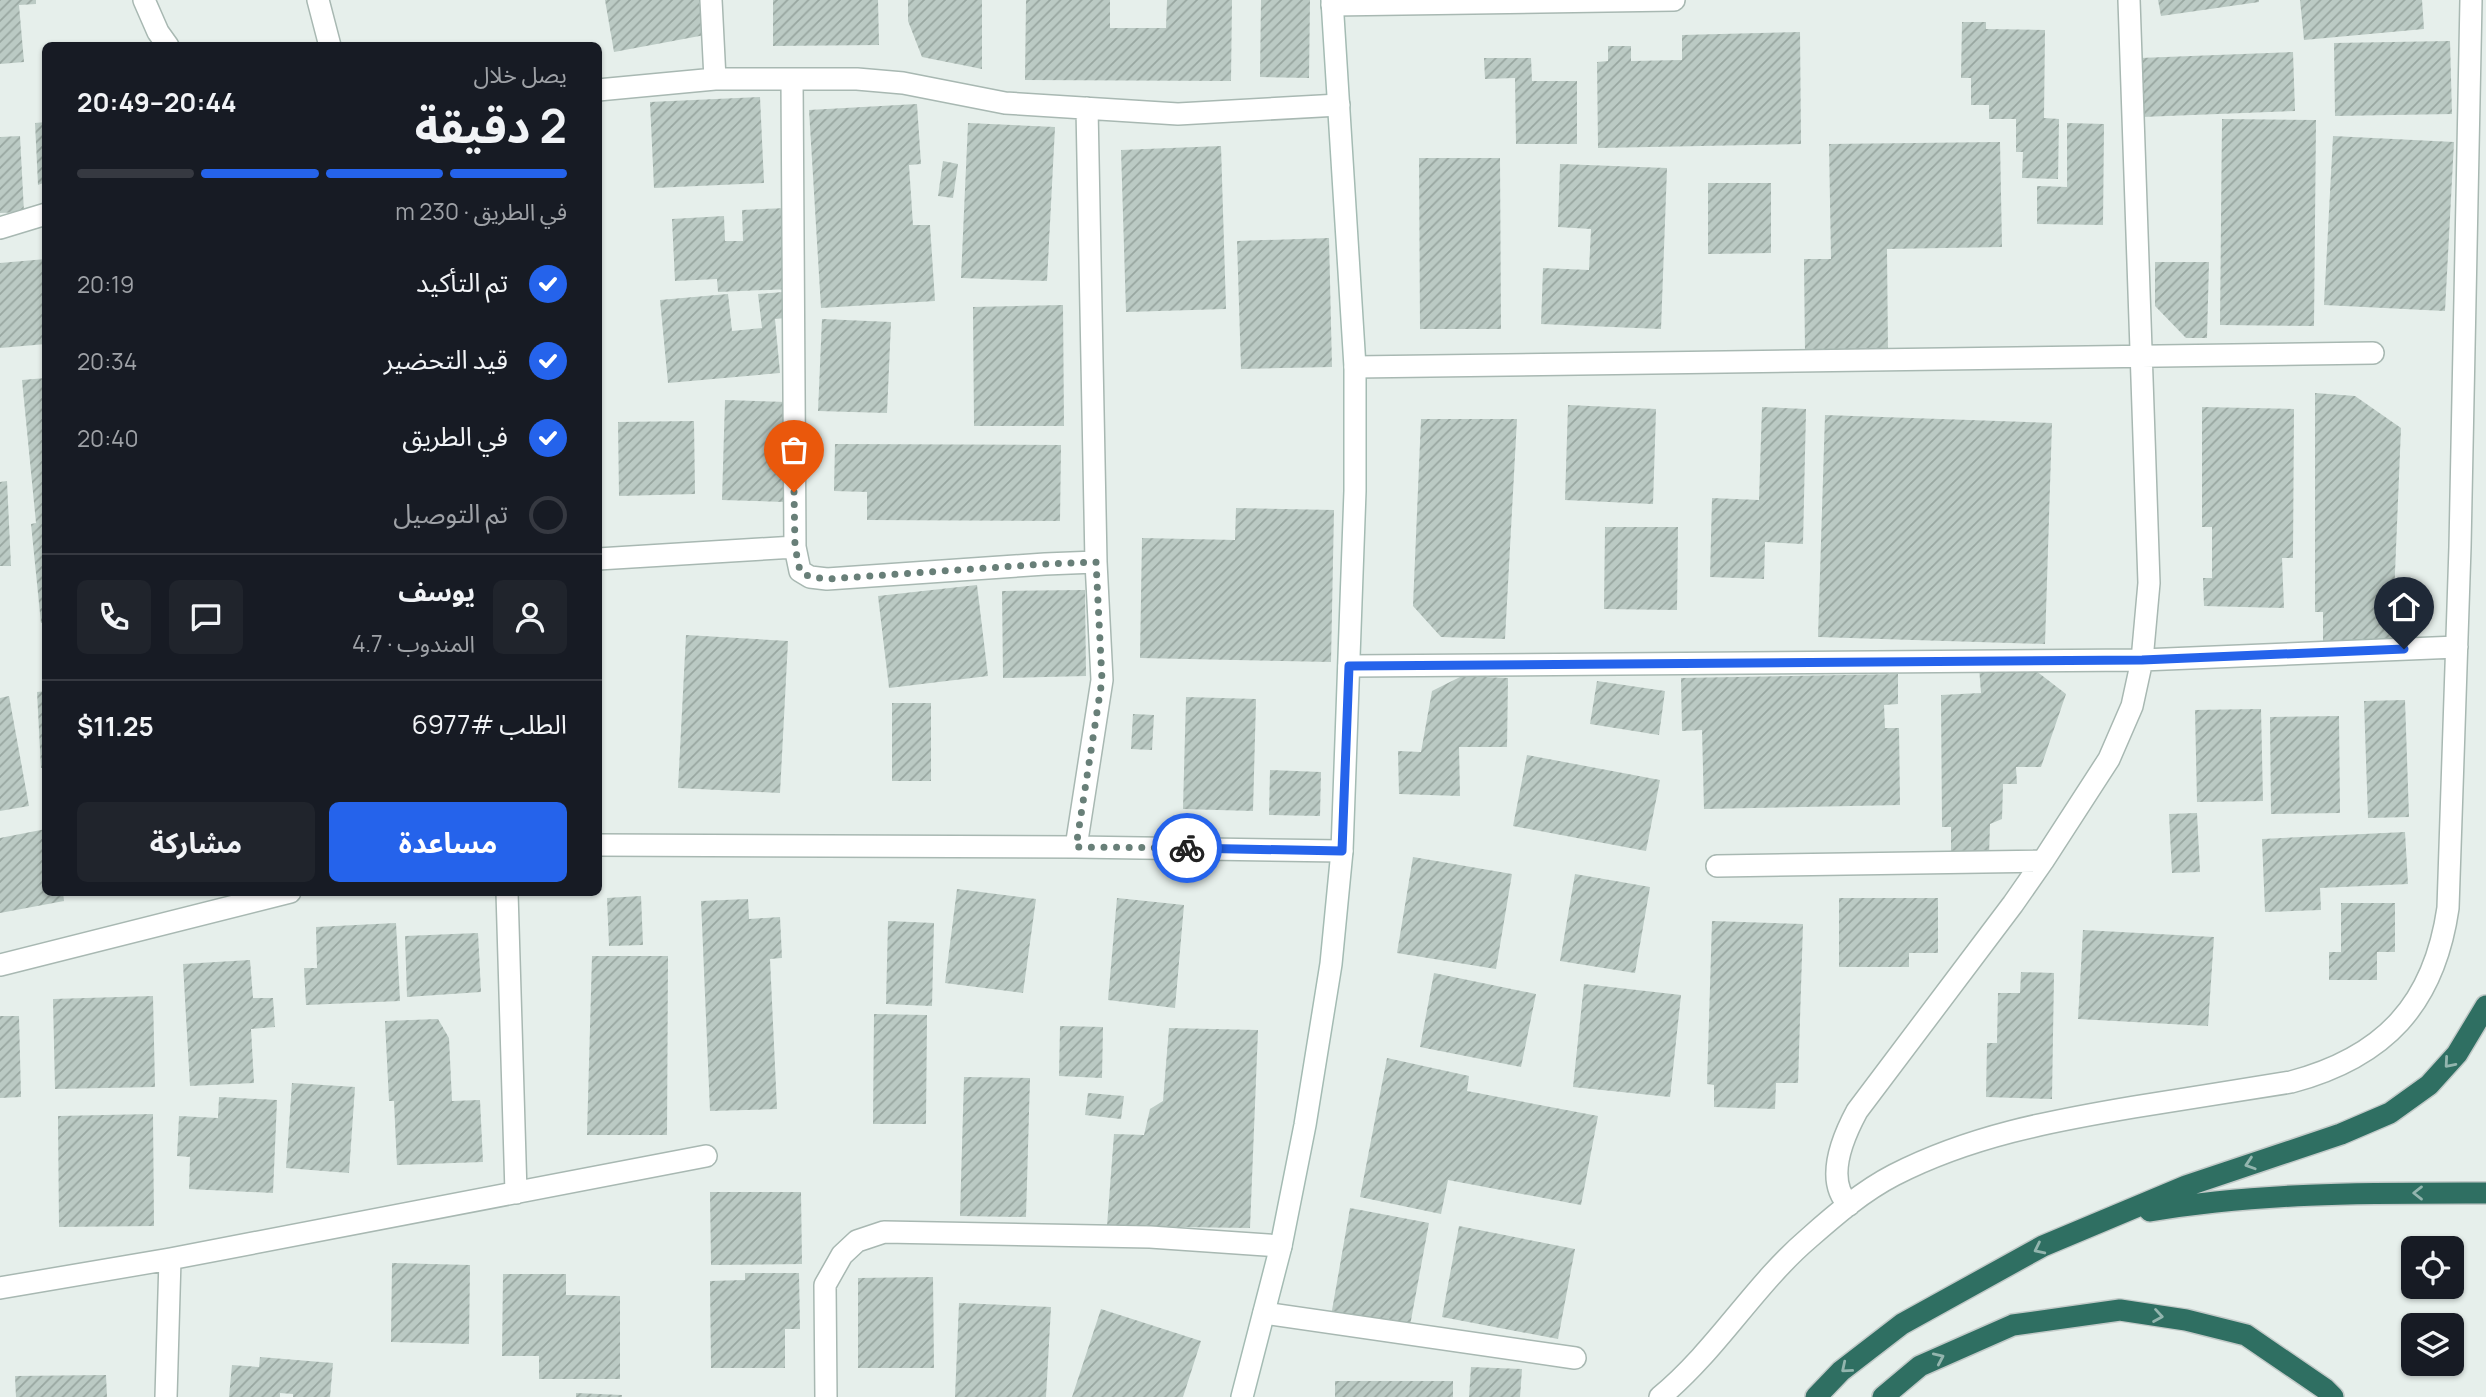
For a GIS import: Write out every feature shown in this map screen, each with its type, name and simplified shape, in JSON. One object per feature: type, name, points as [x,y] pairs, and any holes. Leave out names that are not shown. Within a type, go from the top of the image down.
[{"type":"highway","points":[[1816,1397],[1841,1371],[1902,1324],[2043,1246],[2199,1182],[2341,1134],[2390,1113],[2429,1086],[2456,1054],[2486,1006]]},
{"type":"highway","points":[[2111,1217],[2206,1201],[2262,1196],[2324,1193],[2486,1193]]},
{"type":"highway","points":[[1883,1397],[1920,1366],[2013,1325],[2120,1310],[2186,1320],[2246,1335],[2333,1397]]},
{"type":"street","points":[[144,0],[165,42]]},
{"type":"street","points":[[318,0],[329,42]]},
{"type":"street","points":[[711,0],[715,79]]},
{"type":"street","points":[[1242,1397],[1281,1246],[1306,1125],[1331,964],[1342,851],[1355,491],[1356,366],[1332,3],[1674,0]]},
{"type":"street","points":[[1849,1205],[1842,1198],[1838,1161],[1857,1111],[2043,861],[2109,759],[2132,706],[2142,660],[2149,583],[2129,0]]},
{"type":"street","points":[[1660,1397],[1703,1358],[1775,1273],[1807,1240],[1849,1205],[1893,1176],[1934,1157],[2010,1131],[2066,1118],[2291,1082],[2322,1074],[2351,1061],[2377,1043],[2400,1021],[2419,996],[2433,969],[2443,939],[2448,908],[2460,547],[2471,0]]},
{"type":"street","points":[[602,90],[715,79],[857,79],[892,82],[1004,103],[1178,114],[1339,105]]},
{"type":"street","points":[[792,79],[795,547],[800,571],[810,577],[827,579],[1096,562]]},
{"type":"street","points":[[1076,847],[1102,680],[1096,562],[1087,108]]},
{"type":"street","points":[[0,228],[42,215]]},
{"type":"street","points":[[1356,366],[2373,353]]},
{"type":"street","points":[[602,559],[795,547]]},
{"type":"street","points":[[1349,666],[2142,660],[2456,647]]},
{"type":"street","points":[[602,845],[1342,851]]},
{"type":"street","points":[[1717,866],[2043,861]]},
{"type":"street","points":[[0,965],[274,896]]},
{"type":"street","points":[[507,896],[516,1193]]},
{"type":"street","points":[[0,1288],[170,1259],[706,1156]]},
{"type":"street","points":[[826,1397],[825,1285],[842,1255],[857,1241],[884,1232],[1150,1237],[1281,1246]]},
{"type":"street","points":[[166,1397],[170,1259]]},
{"type":"street","points":[[1264,1313],[1575,1358]]},
{"type":"building","points":[[0,0],[36,0],[36,4],[19,5],[24,62],[0,64]]},
{"type":"building","points":[[605,0],[699,0],[705,35],[614,52]]},
{"type":"building","points":[[773,0],[878,0],[879,45],[773,46]]},
{"type":"building","points":[[908,0],[982,0],[982,69],[922,57],[908,21]]},
{"type":"building","points":[[1026,0],[1110,0],[1110,28],[1166,28],[1167,0],[1232,0],[1231,81],[1025,80]]},
{"type":"building","points":[[1261,0],[1310,0],[1309,78],[1260,77]]},
{"type":"building","points":[[2158,0],[2259,0],[2259,2],[2161,16]]},
{"type":"building","points":[[2300,0],[2422,0],[2424,29],[2304,40]]},
{"type":"building","points":[[1962,22],[1986,22],[1986,29],[2045,30],[2044,118],[2059,119],[2058,179],[2022,178],[2023,152],[2016,152],[2016,119],[1989,119],[1989,105],[1971,105],[1971,78],[1961,78]]},
{"type":"building","points":[[1800,32],[1801,144],[1598,148],[1597,62],[1608,61],[1608,46],[1631,46],[1631,61],[1682,60],[1682,35]]},
{"type":"building","points":[[2450,41],[2452,114],[2335,116],[2334,43]]},
{"type":"building","points":[[2293,52],[2295,111],[2142,117],[2140,58]]},
{"type":"building","points":[[1484,58],[1531,58],[1532,81],[1577,81],[1577,144],[1516,144],[1515,78],[1485,79]]},
{"type":"building","points":[[760,97],[764,183],[654,188],[650,102]]},
{"type":"building","points":[[917,104],[921,164],[909,165],[913,225],[930,225],[935,301],[821,308],[809,110]]},
{"type":"building","points":[[2222,119],[2316,120],[2314,326],[2220,325]]},
{"type":"building","points":[[42,122],[42,184],[38,185],[35,123]]},
{"type":"building","points":[[968,123],[1055,127],[1047,281],[961,278]]},
{"type":"building","points":[[2067,123],[2104,124],[2103,225],[2037,224],[2037,186],[2067,187]]},
{"type":"building","points":[[20,136],[24,212],[0,213],[0,137]]},
{"type":"building","points":[[2333,136],[2454,142],[2445,311],[2324,305]]},
{"type":"building","points":[[2000,142],[2002,247],[1887,249],[1888,352],[1805,353],[1804,259],[1831,259],[1829,144]]},
{"type":"building","points":[[1221,146],[1226,309],[1126,312],[1121,150]]},
{"type":"building","points":[[1419,158],[1500,158],[1501,329],[1420,329]]},
{"type":"building","points":[[943,161],[958,164],[953,198],[938,196]]},
{"type":"building","points":[[1560,164],[1667,168],[1661,329],[1541,324],[1543,268],[1589,270],[1591,229],[1558,227]]},
{"type":"building","points":[[1708,183],[1771,183],[1771,253],[1708,254]]},
{"type":"building","points":[[787,208],[790,289],[718,292],[717,279],[675,281],[672,219],[724,216],[725,241],[743,241],[742,210]]},
{"type":"building","points":[[1329,238],[1332,367],[1241,369],[1237,241]]},
{"type":"building","points":[[42,259],[42,344],[0,348],[0,263]]},
{"type":"building","points":[[2155,262],[2209,262],[2207,338],[2186,338],[2155,306]]},
{"type":"building","points":[[783,292],[786,318],[775,319],[780,373],[668,383],[660,300],[728,294],[732,331],[762,328],[758,294]]},
{"type":"building","points":[[1063,305],[1064,426],[974,426],[973,307]]},
{"type":"building","points":[[822,319],[891,322],[887,413],[818,411]]},
{"type":"building","points":[[42,378],[41,623],[31,524],[36,523],[22,380]]},
{"type":"building","points":[[2315,393],[2355,396],[2401,428],[2392,645],[2323,648],[2323,612],[2315,612]]},
{"type":"building","points":[[725,400],[787,402],[784,502],[722,500]]},
{"type":"building","points":[[1568,405],[1656,409],[1653,504],[1565,500]]},
{"type":"building","points":[[1762,407],[1806,409],[1803,544],[1765,542],[1764,579],[1710,577],[1712,498],[1759,500]]},
{"type":"building","points":[[2202,407],[2294,409],[2293,558],[2282,558],[2284,608],[2204,606],[2203,578],[2212,578],[2212,527],[2202,527]]},
{"type":"building","points":[[1825,415],[2052,423],[2045,644],[1818,637]]},
{"type":"building","points":[[1421,419],[1517,419],[1505,639],[1441,637],[1413,606]]},
{"type":"building","points":[[694,421],[695,494],[619,496],[618,422]]},
{"type":"building","points":[[835,444],[1061,445],[1060,521],[867,520],[867,492],[834,491]]},
{"type":"building","points":[[7,481],[11,566],[0,566],[0,482]]},
{"type":"building","points":[[1236,508],[1334,510],[1331,662],[1140,658],[1142,538],[1235,540]]},
{"type":"building","points":[[1605,527],[1678,527],[1677,610],[1604,609]]},
{"type":"building","points":[[977,585],[988,676],[889,688],[878,596]]},
{"type":"building","points":[[1085,590],[1086,676],[1003,678],[1002,591]]},
{"type":"building","points":[[686,635],[788,641],[780,793],[678,788]]},
{"type":"building","points":[[1979,667],[2031,667],[2066,694],[2041,767],[2016,767],[2017,784],[2003,784],[2002,819],[1990,824],[1989,855],[1951,854],[1951,827],[1942,827],[1941,695],[1981,693]]},
{"type":"building","points":[[1898,674],[1898,704],[1884,705],[1885,728],[1899,728],[1900,805],[1704,809],[1702,730],[1682,731],[1681,678]]},
{"type":"building","points":[[1462,676],[1508,678],[1507,747],[1459,747],[1460,796],[1399,794],[1398,751],[1421,752],[1432,691]]},
{"type":"building","points":[[1597,681],[1665,691],[1659,735],[1590,724]]},
{"type":"building","points":[[42,691],[42,768],[41,768],[37,692]]},
{"type":"building","points":[[9,696],[29,806],[0,811],[0,698]]},
{"type":"building","points":[[1186,697],[1256,699],[1253,811],[1183,809]]},
{"type":"building","points":[[2405,700],[2409,817],[2368,818],[2364,701]]},
{"type":"building","points":[[892,703],[931,703],[931,781],[892,781]]},
{"type":"building","points":[[2261,709],[2263,801],[2197,802],[2195,710]]},
{"type":"building","points":[[1133,714],[1154,715],[1152,750],[1131,749]]},
{"type":"building","points":[[2339,716],[2340,813],[2271,814],[2270,717]]},
{"type":"building","points":[[1527,755],[1660,780],[1646,851],[1513,826]]},
{"type":"building","points":[[1270,770],[1321,772],[1320,816],[1269,815]]},
{"type":"building","points":[[2197,813],[2200,872],[2172,873],[2169,814]]},
{"type":"building","points":[[42,830],[42,896],[63,896],[64,901],[0,913],[0,838]]},
{"type":"building","points":[[2405,832],[2408,884],[2320,888],[2321,910],[2265,912],[2262,839]]},
{"type":"building","points":[[1413,857],[1512,874],[1496,969],[1397,953]]},
{"type":"building","points":[[1575,874],[1650,887],[1635,973],[1560,961]]},
{"type":"building","points":[[957,889],[1036,899],[1023,993],[945,983]]},
{"type":"building","points":[[641,896],[643,945],[609,946],[607,898]]},
{"type":"building","points":[[1117,898],[1184,905],[1175,1008],[1108,1000]]},
{"type":"building","points":[[1839,898],[1938,898],[1938,953],[1909,953],[1909,967],[1839,967]]},
{"type":"building","points":[[748,899],[749,919],[780,917],[782,958],[770,959],[777,1109],[710,1111],[701,901]]},
{"type":"building","points":[[2341,903],[2395,903],[2395,952],[2377,952],[2377,980],[2329,980],[2329,952],[2341,952]]},
{"type":"building","points":[[888,921],[934,923],[932,1006],[886,1004]]},
{"type":"building","points":[[1712,921],[1803,924],[1798,1083],[1776,1083],[1775,1109],[1714,1107],[1714,1085],[1707,1084]]},
{"type":"building","points":[[396,923],[400,1001],[306,1005],[304,968],[317,968],[316,927]]},
{"type":"building","points":[[2083,930],[2214,937],[2208,1026],[2078,1019]]},
{"type":"building","points":[[478,933],[481,992],[407,997],[405,936]]},
{"type":"building","points":[[592,956],[668,956],[667,1135],[587,1135]]},
{"type":"building","points":[[250,960],[253,998],[273,998],[275,1027],[251,1029],[254,1083],[190,1086],[183,964]]},
{"type":"building","points":[[2021,972],[2054,973],[2052,1099],[1986,1097],[1987,1043],[1997,1043],[1998,993],[2020,993]]},
{"type":"building","points":[[1434,973],[1536,994],[1521,1067],[1420,1047]]},
{"type":"building","points":[[1584,984],[1681,995],[1670,1097],[1573,1087]]},
{"type":"building","points":[[153,996],[155,1087],[55,1089],[53,999]]},
{"type":"building","points":[[874,1014],[927,1015],[926,1124],[873,1124]]},
{"type":"building","points":[[0,1016],[19,1016],[21,1097],[0,1098]]},
{"type":"building","points":[[438,1019],[449,1038],[452,1101],[480,1100],[483,1162],[397,1165],[394,1101],[389,1101],[385,1021]]},
{"type":"building","points":[[1060,1026],[1103,1027],[1102,1078],[1059,1076]]},
{"type":"building","points":[[1169,1028],[1258,1030],[1250,1228],[1107,1226],[1114,1134],[1144,1135],[1150,1109],[1163,1101]]},
{"type":"building","points":[[1387,1058],[1469,1076],[1467,1091],[1598,1116],[1581,1205],[1448,1180],[1441,1214],[1360,1197]]},
{"type":"building","points":[[964,1077],[1030,1078],[1026,1217],[960,1216]]},
{"type":"building","points":[[292,1083],[355,1087],[349,1173],[286,1168]]},
{"type":"building","points":[[1088,1093],[1124,1096],[1121,1119],[1085,1115]]},
{"type":"building","points":[[219,1097],[277,1100],[273,1193],[189,1189],[190,1157],[177,1156],[179,1116],[218,1118]]},
{"type":"building","points":[[153,1114],[154,1226],[59,1227],[58,1116]]},
{"type":"building","points":[[710,1192],[801,1192],[802,1264],[711,1265]]},
{"type":"building","points":[[1350,1208],[1429,1223],[1409,1331],[1331,1316]]},
{"type":"building","points":[[1459,1226],[1575,1249],[1558,1339],[1442,1317]]},
{"type":"building","points":[[392,1263],[470,1265],[469,1344],[391,1342]]},
{"type":"building","points":[[745,1273],[799,1273],[800,1329],[785,1329],[785,1368],[711,1368],[710,1281],[745,1280]]},
{"type":"building","points":[[503,1274],[566,1274],[566,1295],[620,1296],[620,1379],[539,1379],[539,1356],[502,1356]]},
{"type":"building","points":[[933,1277],[934,1368],[858,1368],[858,1278]]},
{"type":"building","points":[[959,1303],[1051,1307],[1046,1397],[955,1397]]},
{"type":"building","points":[[1101,1309],[1201,1341],[1183,1397],[1072,1397]]},
{"type":"building","points":[[260,1357],[333,1363],[330,1397],[293,1397],[293,1394],[280,1393],[280,1397],[229,1397],[232,1365],[259,1367]]},
{"type":"building","points":[[1471,1367],[1522,1369],[1520,1397],[1469,1397]]},
{"type":"building","points":[[106,1375],[107,1397],[16,1397],[15,1376]]},
{"type":"building","points":[[1335,1381],[1453,1381],[1453,1397],[1335,1397]]},
{"type":"building","points":[[576,1393],[622,1395],[622,1397],[576,1397]]},
{"type":"way so far","points":[[794,492],[795,547],[800,571],[810,577],[827,579],[1096,562],[1102,680],[1076,847],[1187,848]]},
{"type":"route","points":[[1187,848],[1342,851],[1349,666],[2142,660],[2404,649]]}]
